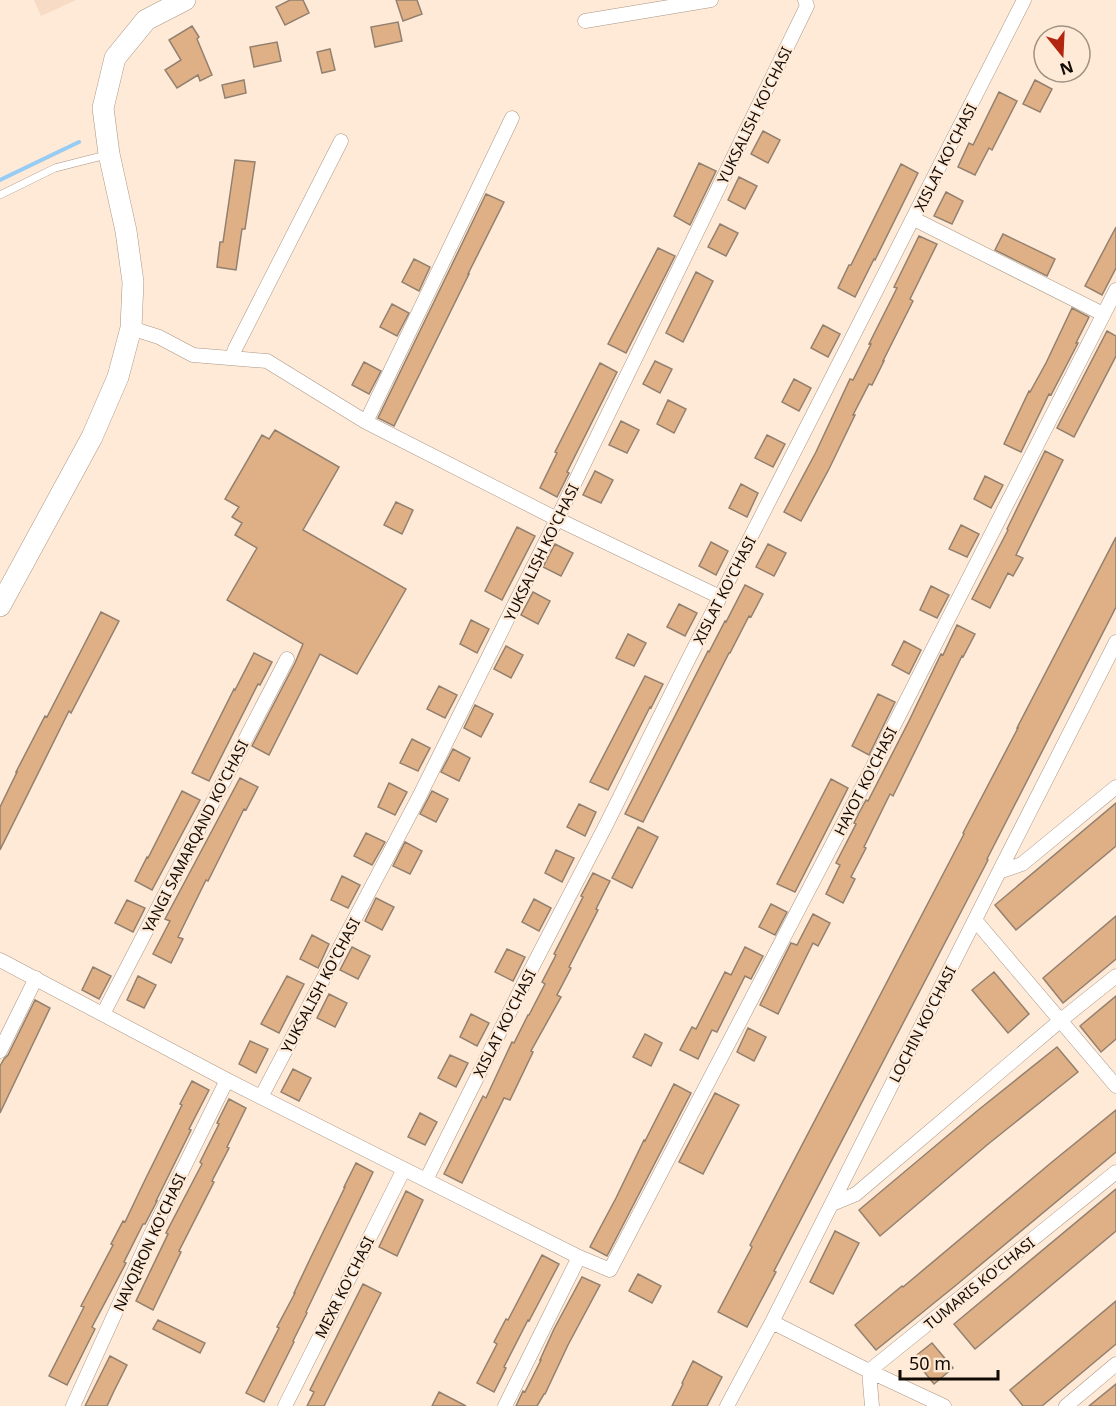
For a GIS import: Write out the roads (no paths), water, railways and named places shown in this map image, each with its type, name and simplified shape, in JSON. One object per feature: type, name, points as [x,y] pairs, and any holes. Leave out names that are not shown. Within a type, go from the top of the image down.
[{"type":"main road","points":[[0,606],[92,437],[118,377],[131,328],[133,282],[126,231],[109,154],[103,108],[115,58],[146,21],[185,0]]},
{"type":"street","points":[[585,21],[711,0]]},
{"type":"street","name":"YUKSALISH KO'CHASI","points":[[261,1097],[419,797],[557,519],[807,6],[805,0]]},
{"type":"street","name":"XISLAT KO'CHASI","points":[[426,1180],[1024,0]]},
{"type":"street","points":[[366,422],[512,118]]},
{"type":"street","points":[[232,358],[341,141]]},
{"type":"street","points":[[914,219],[1103,314]]},
{"type":"street","name":"HAYOT KO'CHASI","points":[[579,1257],[610,1270],[862,789],[1116,290]]},
{"type":"street","points":[[131,328],[159,337],[193,355],[267,362],[366,422],[557,519],[720,597]]},
{"type":"street","name":"LOCHIN KO'CHASI","points":[[727,1406],[772,1322],[1116,642]]},
{"type":"street","name":"YANGI SAMARQAND KO'CHASI","points":[[103,1014],[287,659]]},
{"type":"street","points":[[999,872],[1022,864],[1116,787]]},
{"type":"street","points":[[975,920],[1116,1086]]},
{"type":"street","points":[[0,960],[227,1080],[579,1257],[505,1406]]},
{"type":"street","points":[[832,1204],[856,1194],[1116,976]]},
{"type":"street","points":[[0,1051],[36,978]]},
{"type":"street","name":"NAVQIRON KO'CHASI","points":[[73,1406],[151,1234],[227,1080]]},
{"type":"street","name":"MEXR KO'CHASI","points":[[285,1406],[404,1169]]},
{"type":"street","name":"TUMARIS KO'CHASI","points":[[869,1371],[1116,1172]]},
{"type":"street","points":[[772,1322],[944,1406]]},
{"type":"street","points":[[1066,1406],[1116,1364]]},
{"type":"street","points":[[869,1371],[872,1406]]},
{"type":"lane","points":[[0,195],[55,168],[109,154]]},
{"type":"waterway","points":[[0,180],[79,142]]}]
